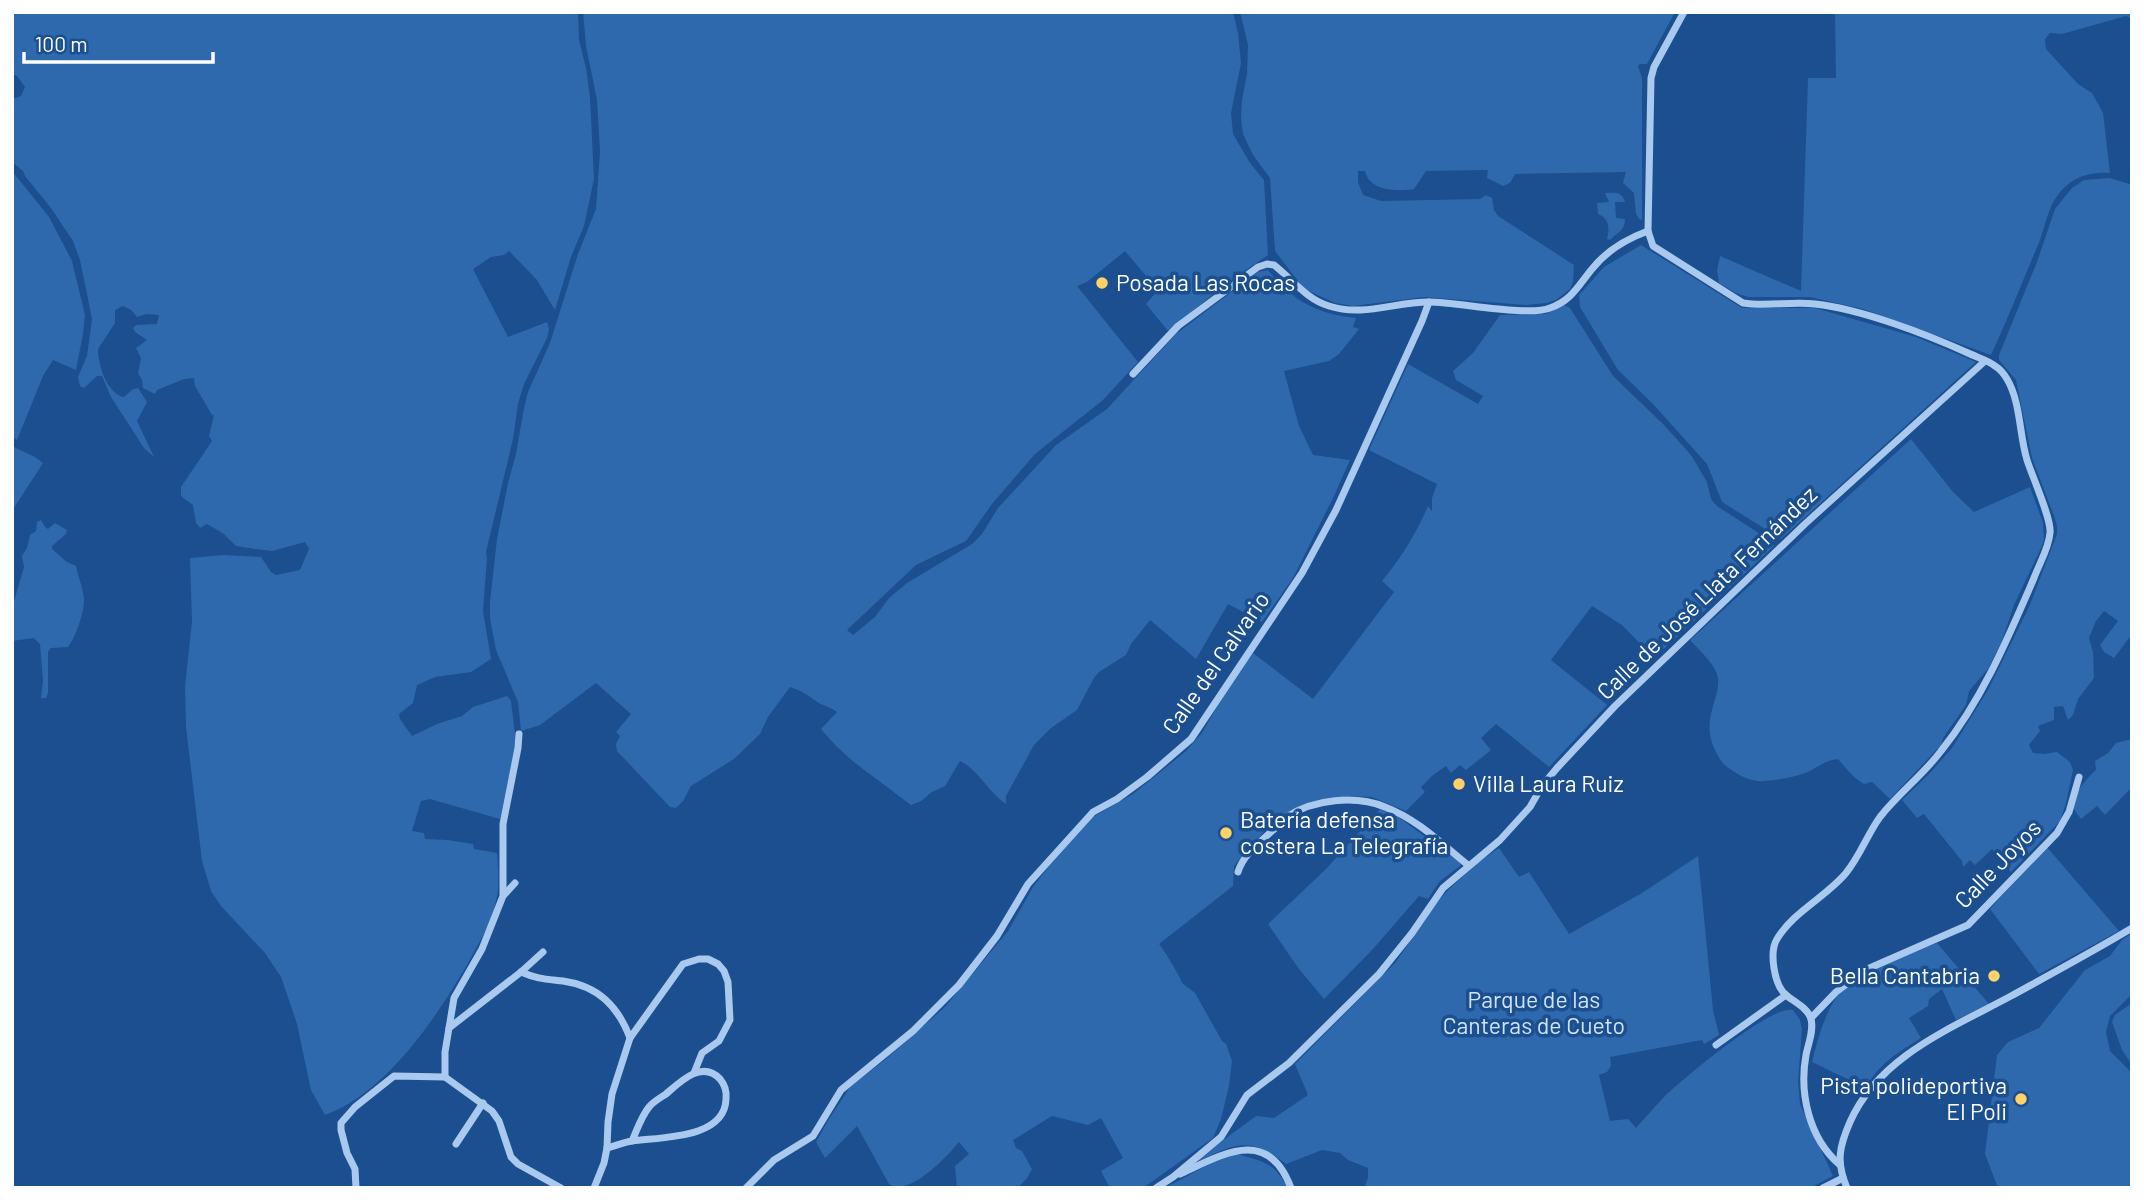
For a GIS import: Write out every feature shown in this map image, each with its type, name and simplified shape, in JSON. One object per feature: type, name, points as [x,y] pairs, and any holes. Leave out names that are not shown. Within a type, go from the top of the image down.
[{"type":"street","points":[[1684,12],[1654,67],[1651,78],[1648,231],[1653,246],[1743,303],[1758,305],[1796,302],[1843,310],[1915,332],[1994,364],[2006,376],[2011,388],[2027,459],[2049,522],[2050,538],[1998,657],[1987,680],[1944,748],[1878,820],[1847,872],[1793,921],[1777,939],[1773,948],[1773,963],[1780,988],[1804,1008],[1811,1018],[1811,1034],[1804,1062],[1805,1101],[1820,1140],[1839,1164]]},
{"type":"street","points":[[1133,374],[1178,326],[1258,267],[1267,264],[1274,265],[1307,295],[1326,306],[1353,312],[1429,302],[1519,311],[1548,310],[1568,299],[1582,285],[1592,269],[1616,246],[1648,231]]},
{"type":"street","name":"Calle del Calvario","points":[[746,1188],[774,1160],[813,1136],[841,1090],[913,1031],[959,985],[997,936],[1028,884],[1093,812],[1118,799],[1147,778],[1191,739],[1302,573],[1336,510],[1429,302]]},
{"type":"street","name":"Calle de José Llata Fernández","points":[[1156,1188],[1221,1137],[1247,1095],[1289,1063],[1379,974],[1412,933],[1435,897],[1468,865],[1500,840],[1530,807],[1549,777],[1615,706],[1806,523],[1985,361]]},
{"type":"street","points":[[503,896],[503,824],[519,734]]},
{"type":"street","name":"Calle Joyos","points":[[1811,1018],[1836,992],[1865,971],[1968,925],[2057,832],[2069,812],[2079,777]]},
{"type":"street","points":[[1238,872],[1245,858],[1287,817],[1318,804],[1346,801],[1387,807],[1415,823],[1468,865]]},
{"type":"street","points":[[445,1077],[445,1052],[454,998],[482,949],[503,896],[515,883]]},
{"type":"street","points":[[1847,1188],[1839,1164],[1844,1136],[1853,1114],[1868,1090],[1888,1070],[1948,1028],[2132,928]]},
{"type":"street","points":[[449,1028],[521,972],[542,952]]},
{"type":"street","points":[[594,1188],[607,1149],[612,1094],[630,1038],[683,964],[708,959],[718,964],[728,982],[730,1020],[719,1041],[702,1053],[694,1073]]},
{"type":"street","points":[[521,972],[537,979],[566,981],[591,989],[618,1010],[630,1038]]},
{"type":"street","points":[[1716,1045],[1786,995]]},
{"type":"street","points":[[607,1149],[632,1141],[668,1138],[709,1126],[723,1115],[726,1107],[727,1093],[723,1082],[708,1071],[694,1073],[650,1106],[632,1141]]},
{"type":"street","points":[[356,1188],[355,1169],[347,1153],[341,1122],[355,1107],[394,1076],[445,1077],[483,1103],[499,1121],[511,1157],[561,1188]]},
{"type":"street","points":[[456,1144],[483,1103]]},
{"type":"street","points":[[1173,1177],[1232,1150],[1245,1150],[1266,1154],[1283,1171],[1291,1188]]},
{"type":"street","points":[[1823,1188],[1843,1178]]},
{"type":"green space","points":[[12,12],[578,12],[579,40],[590,97],[594,179],[584,226],[571,257],[555,310],[537,280],[509,251],[504,255],[491,257],[473,269],[508,337],[547,322],[549,329],[518,404],[513,439],[486,552],[483,611],[491,659],[471,672],[435,677],[417,685],[413,703],[399,714],[412,736],[462,716],[473,707],[507,696],[511,701],[516,743],[500,819],[430,799],[421,801],[412,831],[424,833],[425,839],[473,844],[474,849],[497,853],[498,883],[494,910],[467,965],[425,1030],[407,1052],[369,1090],[325,1115],[311,1090],[297,1024],[281,977],[265,953],[221,906],[211,891],[202,861],[186,727],[185,687],[192,621],[190,558],[224,555],[261,557],[276,575],[300,570],[309,549],[305,542],[272,551],[236,546],[224,534],[207,524],[200,528],[196,523],[193,505],[181,496],[181,487],[212,441],[209,436],[214,415],[195,386],[194,378],[184,379],[157,390],[155,394],[143,388],[138,373],[141,358],[136,348],[147,340],[133,328],[136,325],[157,324],[159,315],[146,314],[137,317],[123,306],[115,310],[115,323],[98,349],[108,385],[124,397],[138,388],[147,402],[137,421],[154,457],[144,448],[111,397],[102,376],[97,376],[84,388],[80,386],[78,377],[87,356],[92,319],[80,260],[73,241],[51,208],[23,171],[12,162],[12,99],[21,96],[25,87],[17,76],[12,74]]},
{"type":"green space","points":[[583,12],[1233,12],[1241,63],[1231,113],[1233,134],[1250,163],[1264,180],[1268,255],[1227,283],[1168,331],[1146,304],[1158,290],[1125,251],[1087,282],[1077,286],[1138,362],[1103,400],[1035,454],[992,504],[966,541],[916,565],[847,630],[853,635],[875,617],[889,598],[907,583],[972,544],[982,534],[998,508],[1056,445],[1107,409],[1176,334],[1258,272],[1268,270],[1297,298],[1317,309],[1356,318],[1353,327],[1359,329],[1339,354],[1329,361],[1284,371],[1299,426],[1313,455],[1350,460],[1293,578],[1262,622],[1228,604],[1196,659],[1150,620],[1126,655],[1094,678],[1077,710],[1051,728],[1034,745],[1006,796],[1006,804],[973,770],[960,761],[945,786],[911,805],[855,763],[821,729],[837,712],[790,687],[768,717],[760,734],[734,759],[691,786],[676,808],[670,807],[617,751],[616,744],[620,736],[616,732],[631,714],[596,683],[540,725],[521,731],[518,702],[496,650],[490,619],[490,601],[497,539],[528,392],[550,343],[578,254],[596,209],[600,152],[597,100],[586,46]]},
{"type":"green space","points":[[1240,12],[1675,12],[1647,64],[1638,66],[1642,78],[1642,220],[1636,214],[1634,193],[1623,183],[1626,172],[1515,174],[1510,183],[1503,186],[1487,178],[1488,170],[1426,171],[1414,189],[1400,190],[1378,186],[1372,183],[1365,171],[1358,171],[1358,182],[1363,195],[1381,201],[1480,199],[1486,195],[1492,198],[1498,216],[1574,265],[1573,282],[1570,289],[1556,300],[1526,305],[1424,297],[1353,306],[1335,303],[1309,291],[1301,285],[1275,251],[1270,178],[1253,155],[1243,134],[1242,100],[1247,74],[1248,45]]},
{"type":"green space","points":[[1835,12],[2132,12],[2132,19],[2126,16],[2062,34],[2050,33],[2045,39],[2046,49],[2078,84],[2092,93],[2103,113],[2110,173],[2089,174],[2077,178],[2056,197],[1991,355],[1863,309],[1810,297],[1748,297],[1719,283],[1717,270],[1720,256],[1801,291],[1808,78],[1836,78]]},
{"type":"green space","points":[[12,171],[49,217],[72,261],[85,315],[76,370],[53,360],[43,376],[17,440],[12,436]]},
{"type":"green space","points":[[2110,178],[2132,185],[2132,634],[2114,658],[2104,652],[2100,645],[2118,621],[2104,611],[2096,621],[2089,638],[2093,652],[2094,678],[2078,699],[2073,715],[2068,720],[2063,706],[2054,707],[2054,720],[2038,726],[2040,731],[2029,745],[2033,753],[2057,752],[2070,762],[2073,770],[2060,821],[2011,872],[1992,849],[1975,865],[1970,860],[1963,867],[1962,861],[1924,814],[1917,818],[1902,800],[1952,748],[1988,690],[2029,607],[2057,534],[2054,516],[2032,458],[2016,380],[1999,360],[1999,355],[2037,262],[2055,209],[2072,188],[2084,180]]},
{"type":"green space","points":[[1605,193],[1620,194],[1625,202],[1615,202],[1616,218],[1625,219],[1625,223],[1610,240],[1607,239],[1606,221],[1598,214],[1597,203],[1609,202]]},
{"type":"green space","points":[[1641,245],[1742,308],[1815,308],[1916,337],[1976,362],[1781,539],[1722,502],[1707,464],[1618,370],[1580,307],[1579,295],[1604,267]]},
{"type":"green space","points":[[1564,305],[1570,308],[1613,376],[1691,455],[1707,482],[1711,499],[1717,506],[1771,541],[1774,546],[1654,658],[1622,625],[1592,606],[1551,660],[1607,705],[1549,767],[1496,724],[1481,738],[1491,750],[1466,770],[1460,765],[1451,773],[1446,766],[1433,775],[1421,787],[1425,792],[1406,811],[1372,797],[1348,796],[1308,803],[1275,820],[1234,866],[1233,886],[1159,944],[1182,983],[1195,993],[1226,1044],[1232,1061],[1221,1119],[1213,1138],[1143,1188],[1110,1188],[1101,1171],[1123,1158],[1101,1118],[1088,1125],[1052,1116],[1013,1140],[1032,1169],[1018,1188],[957,1188],[955,1166],[969,1154],[959,1142],[937,1166],[916,1181],[897,1187],[889,1184],[857,1126],[825,1158],[816,1142],[850,1087],[945,1007],[1008,931],[1033,887],[1050,865],[1093,817],[1133,794],[1185,752],[1202,733],[1227,689],[1253,653],[1313,699],[1394,592],[1382,581],[1408,545],[1428,506],[1432,511],[1432,498],[1437,484],[1369,450],[1408,364],[1478,404],[1483,396],[1456,380],[1453,371],[1473,353],[1500,315],[1546,314]]},
{"type":"green space","points":[[1911,439],[1953,492],[1974,512],[2030,487],[2043,523],[2044,540],[2041,548],[1988,669],[1969,691],[1966,705],[1941,745],[1890,799],[1872,782],[1864,784],[1857,779],[1838,759],[1803,774],[1781,779],[1760,781],[1742,777],[1724,765],[1714,748],[1710,726],[1718,690],[1717,674],[1709,660],[1690,640]]},
{"type":"green space","points":[[12,446],[43,463],[12,511]]},
{"type":"green space","points":[[41,520],[48,529],[55,523],[67,530],[52,549],[76,566],[84,599],[81,617],[71,643],[68,647],[51,648],[48,652],[46,698],[41,698],[43,680],[40,644],[34,638],[12,641],[12,608],[24,567],[22,556],[30,535],[36,531],[37,522]]},
{"type":"green space","points":[[2132,739],[2132,787],[2105,815],[2097,806],[2081,819],[2074,809],[2074,799],[2084,782],[2096,770],[2095,761],[2108,753],[2116,743]]},
{"type":"green space","points":[[1380,809],[1394,814],[1461,865],[1439,882],[1428,899],[1419,896],[1373,949],[1324,999],[1268,924],[1326,869]]},
{"type":"green space","points":[[2046,846],[2119,931],[2039,974],[1990,909]]},
{"type":"green space","name":"Parque de las Canteras de Cueto","points":[[1499,848],[1519,877],[1529,872],[1569,934],[1642,893],[1698,856],[1713,1010],[1719,1035],[1704,1044],[1702,1040],[1610,1057],[1611,1066],[1607,1072],[1599,1075],[1610,1121],[1628,1119],[1636,1128],[1665,1096],[1728,1044],[1767,1018],[1782,1011],[1793,1010],[1802,1029],[1798,1082],[1800,1104],[1833,1176],[1810,1188],[1364,1188],[1368,1168],[1348,1160],[1340,1153],[1322,1150],[1286,1164],[1263,1149],[1244,1145],[1234,1146],[1199,1161],[1199,1158],[1256,1116],[1274,1118],[1308,1095],[1295,1064],[1396,962],[1435,904],[1450,888]]},
{"type":"green space","points":[[2132,933],[2132,994],[2110,1016],[2106,1032],[2110,1051],[2132,1073],[2132,1188],[1998,1188],[1985,1154],[1997,1055],[2008,1042],[2039,1028],[2085,970],[2110,956],[2122,940]]},
{"type":"green space","points":[[1937,943],[1989,1004],[1956,1020],[1942,989],[1929,999],[1928,1006],[1909,1018],[1921,1038],[1897,1053],[1866,1088],[1812,1062],[1827,1015],[1842,991],[1881,966]]},
{"type":"green space","points":[[2132,1003],[2132,1065],[2122,1050],[2112,1022],[2115,1015]]},
{"type":"green space","points":[[1236,1154],[1260,1161],[1272,1168],[1287,1188],[1165,1188],[1217,1160]]},
{"type":"place","name":"Posada Las Rocas","points":[[1102,283]]},
{"type":"place","name":"Villa Laura Ruiz","points":[[1459,784]]},
{"type":"place","name":"Batería defensa costera La Telegrafía","points":[[1226,833]]},
{"type":"place","name":"Bella Cantabria","points":[[1994,976]]},
{"type":"place","name":"Pista polideportiva El Poli","points":[[2021,1099]]}]
